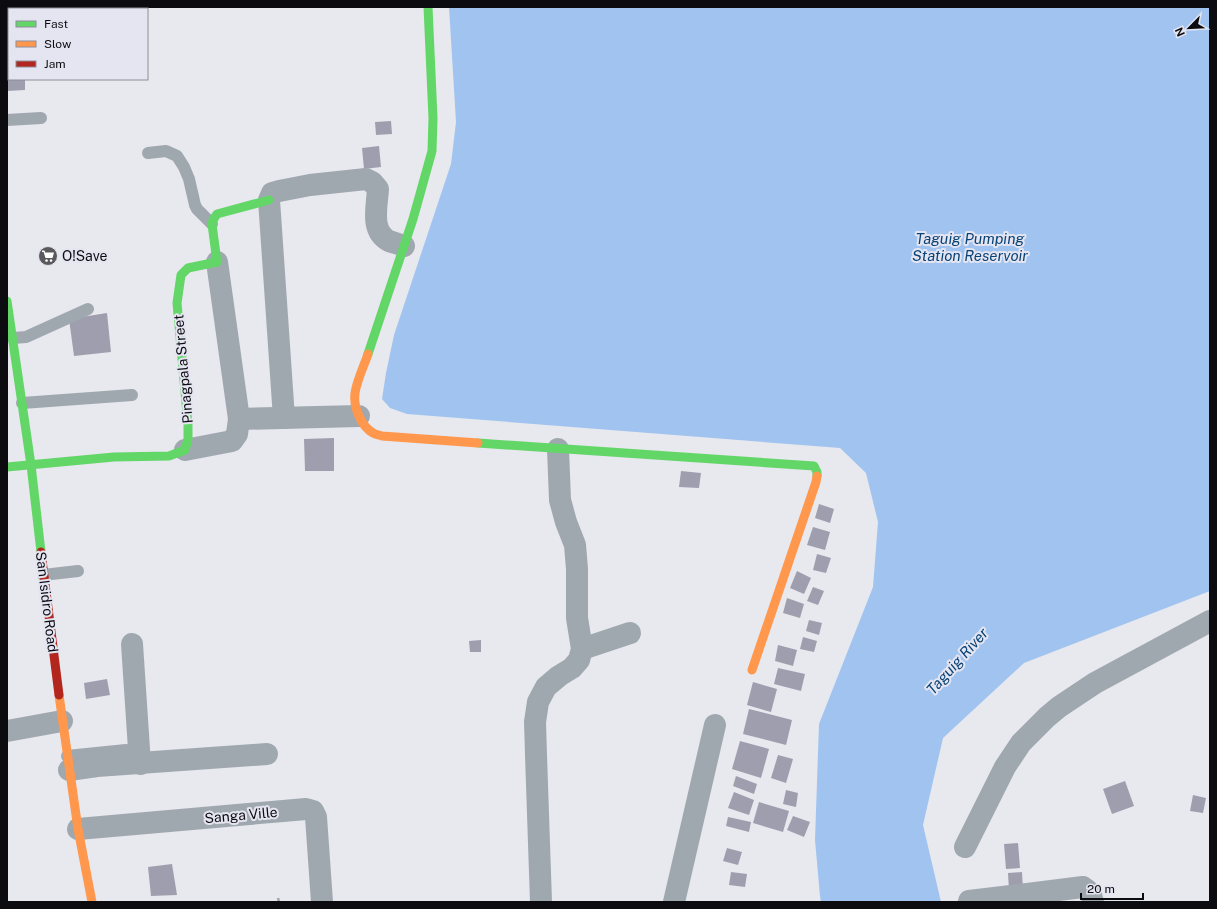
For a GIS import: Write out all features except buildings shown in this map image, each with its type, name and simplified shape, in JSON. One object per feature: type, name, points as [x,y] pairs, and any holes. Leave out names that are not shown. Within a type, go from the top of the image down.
[{"type":"street","points":[[428,7],[433,118],[432,151],[413,219],[355,393],[355,406],[359,416],[365,426],[373,433],[382,436],[814,466],[817,472],[816,482],[752,670]]},
{"type":"street","points":[[284,418],[269,200],[272,194],[292,188],[366,179],[372,182],[378,190],[376,221],[379,233],[389,241],[404,246]]},
{"type":"street","points":[[7,467],[114,457],[169,456],[184,450],[232,441],[237,434],[239,418],[216,262],[212,224],[217,214],[269,200]]},
{"type":"street","name":"Pinagpala Street","points":[[184,450],[188,439],[188,425],[177,303],[181,275],[188,268],[216,262]]},
{"type":"street","name":"San Isidro Road","points":[[7,301],[31,465],[43,575],[62,721],[78,829],[92,902]]},
{"type":"street","points":[[239,418],[359,416]]},
{"type":"street","points":[[541,902],[535,722],[538,702],[546,687],[559,676],[572,668],[579,660],[582,649],[577,618],[577,569],[575,545],[566,522],[560,500],[558,449]]},
{"type":"street","points":[[965,847],[1005,767],[1021,744],[1047,717],[1059,707],[1095,683],[1210,621]]},
{"type":"street","points":[[582,649],[630,633]]},
{"type":"street","points":[[132,644],[133,757]]},
{"type":"street","points":[[7,731],[62,721]]},
{"type":"street","points":[[674,902],[714,725]]},
{"type":"street","points":[[68,763],[97,766],[133,757],[266,754]]},
{"type":"street","name":"Sanga Ville","points":[[78,829],[306,809],[313,811],[316,817],[322,902]]},
{"type":"street","points":[[969,901],[1083,887],[1092,895],[1093,902]]},
{"type":"lane","points":[[7,120],[40,118]]},
{"type":"lane","points":[[148,153],[166,151],[177,156],[184,166],[189,179],[197,209],[212,224]]},
{"type":"lane","points":[[13,338],[26,337],[88,309]]},
{"type":"lane","points":[[22,403],[132,395]]},
{"type":"lane","points":[[43,575],[78,571]]},
{"type":"path","points":[[278,898],[279,902]]},
{"type":"water","name":"Taguig Pumping Station Reservoir","points":[[449,7],[1210,7],[1210,591],[1024,663],[943,738],[923,825],[941,902],[821,902],[815,840],[819,724],[873,587],[878,522],[866,473],[840,448],[407,414],[390,408],[382,399],[394,335],[451,164],[456,122]]},
{"type":"traffic: fast","points":[[368,354],[413,219],[432,151],[433,118],[428,7]]},
{"type":"traffic: fast","points":[[7,467],[114,457],[169,456],[185,450],[188,439],[188,425],[177,303],[181,275],[188,268],[217,262],[212,224],[217,214],[269,200]]},
{"type":"traffic: fast","points":[[7,301],[31,465],[41,552]]},
{"type":"traffic: fast","points":[[478,443],[814,466],[817,476]]},
{"type":"traffic: slow","points":[[368,354],[357,383],[355,404],[359,416],[369,430],[374,434],[382,436],[478,443]]},
{"type":"traffic: slow","points":[[752,670],[817,476]]},
{"type":"traffic: slow","points":[[59,695],[78,829],[92,902]]},
{"type":"traffic: jam","points":[[41,552],[59,695]]},
{"type":"place","name":"O!Save","points":[[48,256]]},
{"type":"water label","name":"Taguig River","points":[[957,661]]}]
